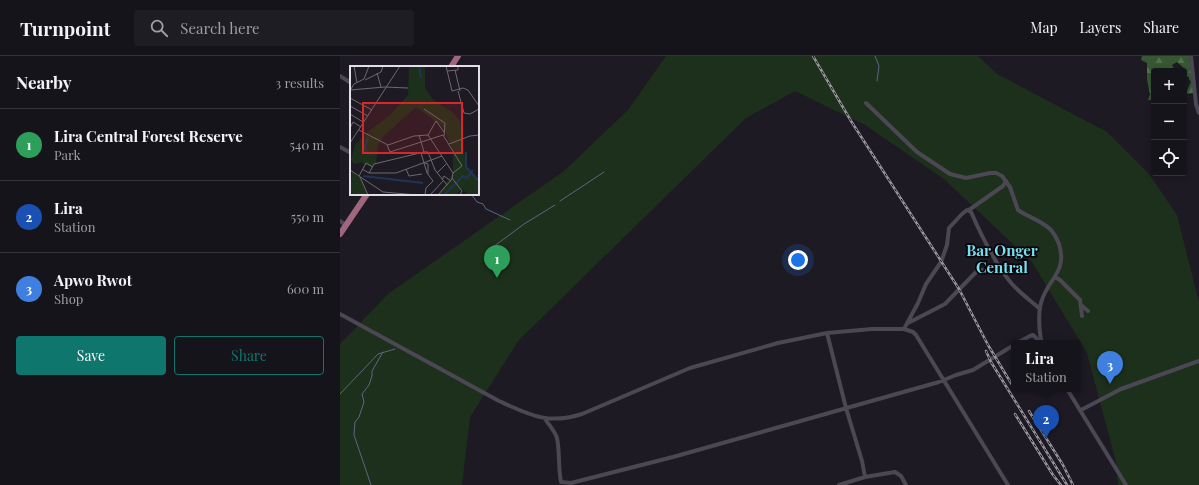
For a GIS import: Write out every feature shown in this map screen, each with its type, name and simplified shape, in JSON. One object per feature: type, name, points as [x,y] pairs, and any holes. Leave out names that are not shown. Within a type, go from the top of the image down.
[{"type":"main road","points":[[452,66],[458,56]]},
{"type":"main road","points":[[340,234],[366,195]]},
{"type":"street","points":[[1191,56],[1196,104],[1199,113]]},
{"type":"street","points":[[340,76],[350,82]]},
{"type":"street","points":[[866,103],[873,108],[898,135],[917,152],[950,174],[966,178],[990,173],[996,173],[1002,176],[1010,187],[1018,210],[1041,222],[1050,229],[1057,239],[1061,263],[1059,270],[1040,304],[1041,340]]},
{"type":"street","points":[[340,147],[350,152]]},
{"type":"street","points":[[904,329],[926,284],[941,262],[947,245],[949,228],[962,214],[1003,186],[1006,181]]},
{"type":"street","points":[[1003,186],[1010,187]]},
{"type":"street","points":[[969,210],[1002,271],[1013,285],[1040,309]]},
{"type":"street","points":[[340,221],[346,225]]},
{"type":"street","points":[[908,323],[944,304],[977,271],[1002,271]]},
{"type":"street","points":[[1055,277],[1078,298],[1088,311]]},
{"type":"street","points":[[1082,305],[1082,316]]},
{"type":"street","points":[[340,314],[522,412],[545,419],[560,420],[582,414],[699,364],[778,343],[827,333],[876,329],[904,329],[913,332],[916,335],[1008,485]]},
{"type":"street","points":[[827,333],[865,477]]},
{"type":"street","points":[[1023,340],[1033,336],[1038,340]]},
{"type":"street","points":[[545,419],[554,431],[557,438],[561,482],[567,484],[661,460],[846,408],[909,392],[944,380],[956,374],[973,370],[1011,347]]},
{"type":"street","points":[[1081,410],[1121,389],[1199,361]]},
{"type":"street","points":[[1069,392],[1126,485]]},
{"type":"street","points":[[839,485],[865,477],[895,472],[901,476],[906,485]]},
{"type":"green space","points":[[666,56],[978,56],[997,74],[1107,132],[1149,174],[1177,215],[1199,302],[1199,485],[1118,485],[1116,462],[1087,353],[1081,343],[1081,340],[1079,340],[1032,262],[944,179],[865,125],[795,91],[746,118],[519,340],[470,417],[462,485],[340,485],[340,344],[388,294],[564,171],[628,110]]},
{"type":"green space","points":[[1142,56],[1189,56],[1194,93],[1187,94],[1191,82],[1189,77],[1187,76],[1187,68],[1184,68],[1177,62],[1172,65],[1174,68],[1151,68],[1151,100],[1148,100],[1150,94],[1147,80],[1147,63],[1141,60]]},
{"type":"waterway","points":[[875,56],[879,66],[877,81]]},
{"type":"waterway","points":[[560,201],[604,172]]},
{"type":"waterway","points":[[472,195],[477,202],[483,204],[486,209],[510,220]]},
{"type":"waterway","points":[[489,250],[524,224],[555,205]]},
{"type":"waterway","points":[[340,394],[378,354],[395,349]]},
{"type":"waterway","points":[[371,485],[354,435],[355,422],[359,417],[364,402],[362,394],[369,385],[372,371],[383,352]]},
{"type":"railway","points":[[813,56],[851,121],[959,289],[988,345],[1011,383]]},
{"type":"railway","points":[[986,351],[991,362],[1067,485]]},
{"type":"railway","points":[[1029,411],[1063,465],[1073,485]]},
{"type":"railway","points":[[1015,414],[1053,475],[1061,485]]},
{"type":"place","name":"Lira Central Forest Reserve","points":[[497,278]]},
{"type":"place","name":"Apwo Rwot","points":[[1110,384]]},
{"type":"place","name":"Lira","points":[[1046,438]]},
{"type":"district","name":"Bar Onger Central","points":[[1002,258]]}]
